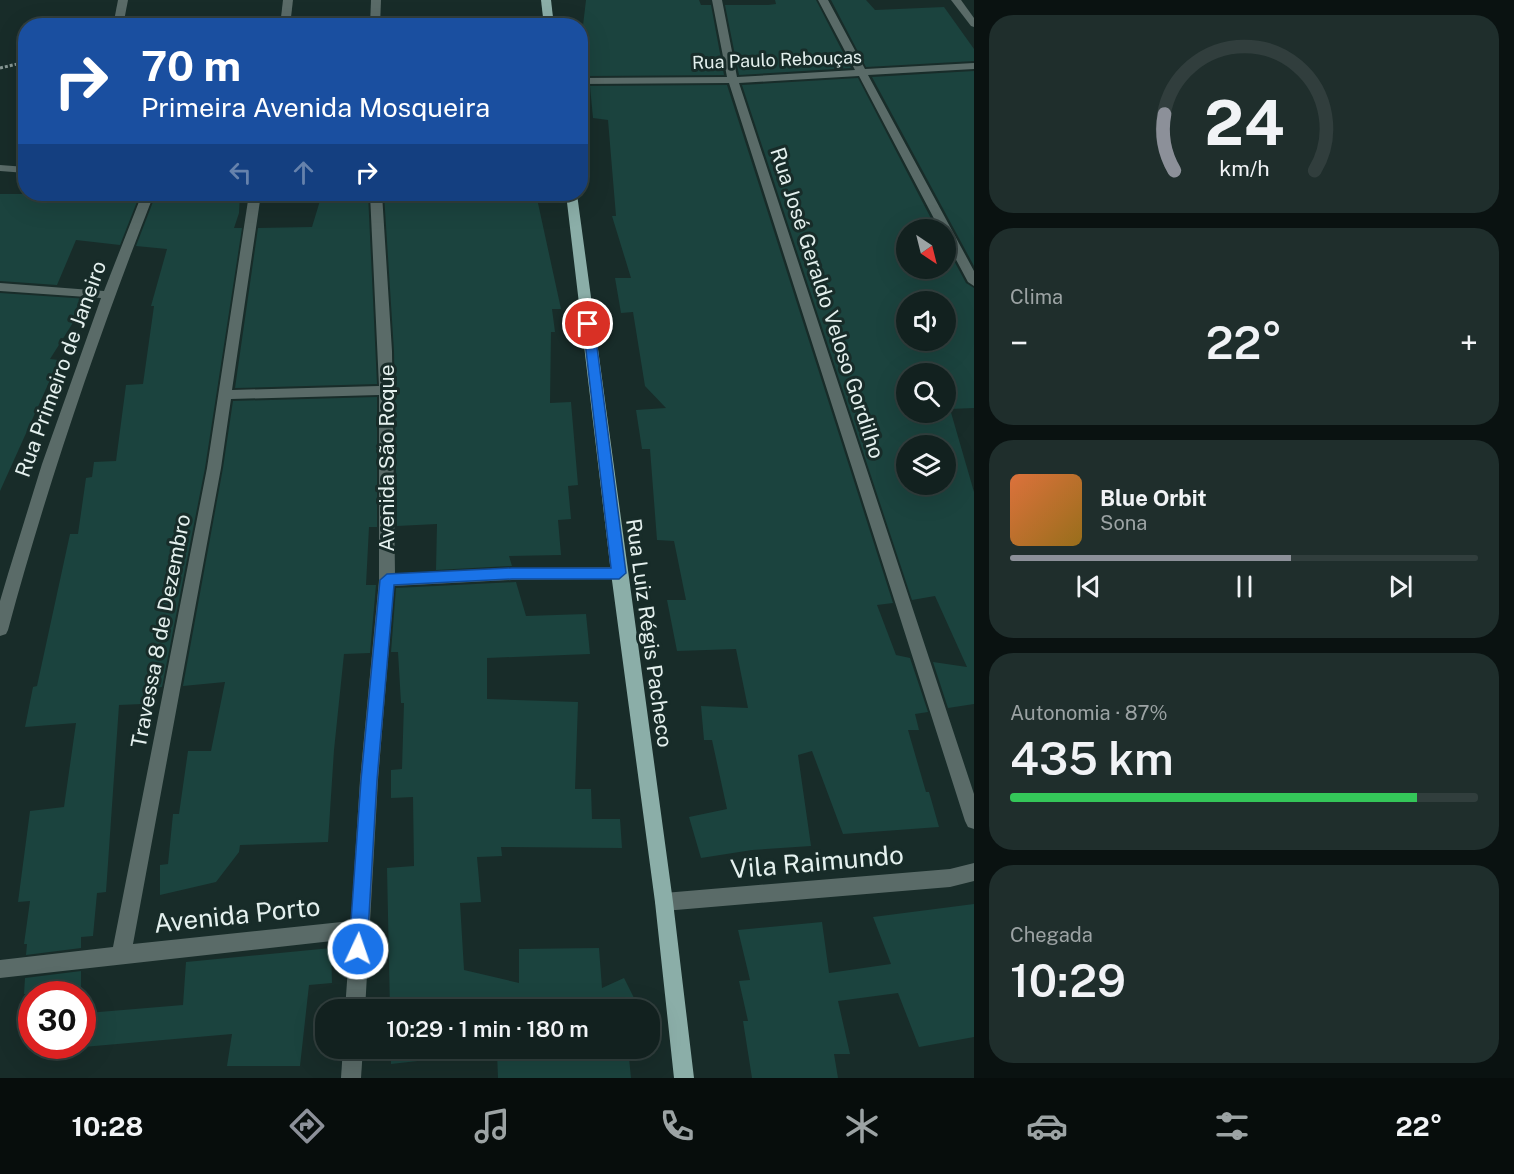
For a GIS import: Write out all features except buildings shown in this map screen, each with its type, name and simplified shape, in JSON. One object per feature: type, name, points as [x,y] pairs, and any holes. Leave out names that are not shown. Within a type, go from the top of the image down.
[{"type":"main road","points":[[546,0],[548,18]]},
{"type":"main road","name":"Rua Luiz Régis Pacheco","points":[[572,201],[664,902],[684,1078]]},
{"type":"street","points":[[120,18],[123,0]]},
{"type":"street","points":[[286,18],[288,0]]},
{"type":"street","points":[[375,18],[376,0]]},
{"type":"street","name":"Rua José Geraldo Veloso Gordilho","points":[[717,0],[733,80],[974,821]]},
{"type":"street","points":[[823,0],[974,282]]},
{"type":"street","points":[[956,0],[974,24]]},
{"type":"street","name":"Rua Paulo Rebouças","points":[[588,81],[733,80],[974,66]]},
{"type":"street","points":[[0,168],[18,169]]},
{"type":"street","name":"Rua Primeiro de Janeiro","points":[[0,630],[43,479],[108,295],[145,201]]},
{"type":"street","name":"Travessa 8 de Dezembro","points":[[121,955],[214,468],[254,201]]},
{"type":"street","name":"Avenida São Roque","points":[[356,999],[387,580],[386,351],[376,201]]},
{"type":"street","points":[[0,287],[108,295]]},
{"type":"street","points":[[224,395],[386,390]]},
{"type":"street","points":[[387,580],[512,574],[619,573]]},
{"type":"street","name":"Vila Raimundo","points":[[664,902],[950,878],[974,872]]},
{"type":"street","name":"Avenida Porto","points":[[121,955],[359,929]]},
{"type":"street","points":[[0,969],[121,955]]},
{"type":"street","points":[[351,1078],[352,1059]]},
{"type":"path","points":[[0,68],[18,64]]},
{"type":"route","points":[[358,949],[369,780],[387,580],[512,574],[619,573],[588,324]]}]
